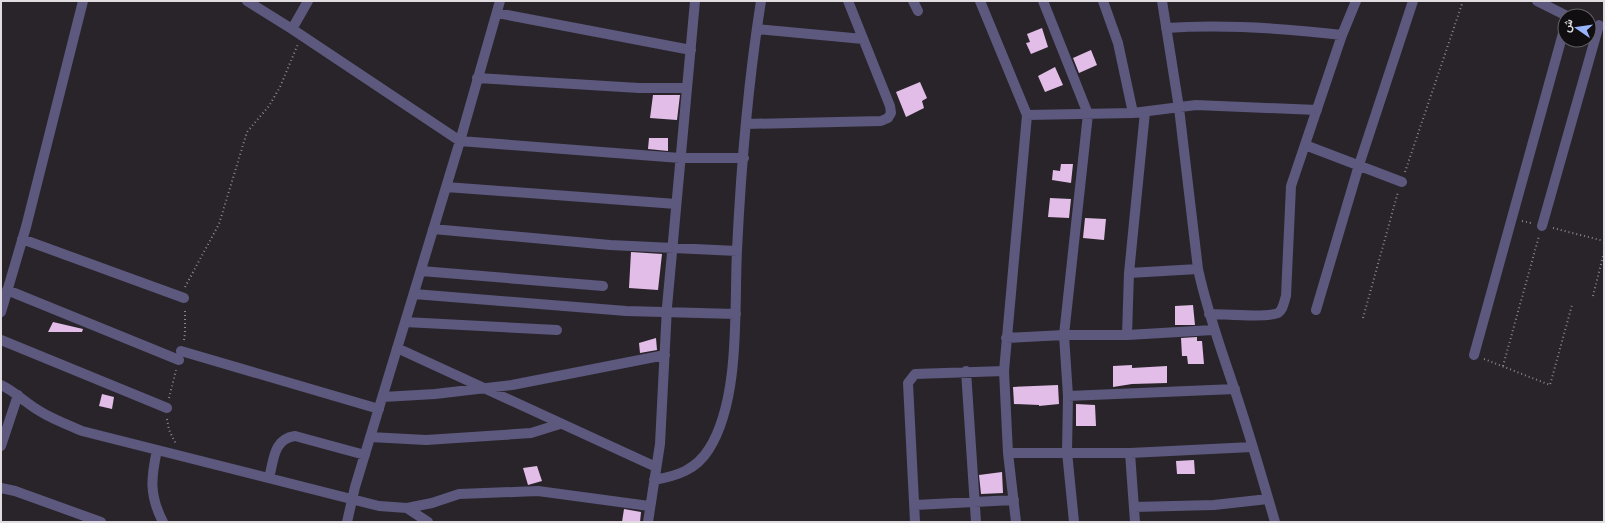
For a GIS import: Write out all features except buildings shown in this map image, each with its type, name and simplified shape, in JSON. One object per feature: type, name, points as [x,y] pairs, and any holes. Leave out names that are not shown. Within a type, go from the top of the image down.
[{"type":"street","points":[[1,312],[22,239],[83,1]]},
{"type":"street","points":[[247,1],[292,28],[460,141],[680,158],[744,158]]},
{"type":"street","points":[[292,28],[308,1]]},
{"type":"street","points":[[347,522],[352,499],[460,141],[500,1]]},
{"type":"street","points":[[648,522],[649,506],[660,444],[672,247],[695,1]]},
{"type":"street","points":[[654,480],[674,477],[684,473],[695,465],[709,449],[719,427],[726,404],[733,359],[736,314],[737,251],[746,124],[761,1]]},
{"type":"street","points":[[746,124],[881,121],[888,118],[891,114],[890,106],[848,1]]},
{"type":"street","points":[[913,1],[918,11]]},
{"type":"street","points":[[980,1],[1027,115],[1004,371],[1008,453],[1016,522]]},
{"type":"street","points":[[1043,1],[1088,114],[1064,335],[1068,396],[1067,452],[1074,522]]},
{"type":"street","points":[[1103,1],[1118,43],[1133,113]]},
{"type":"street","points":[[1162,1],[1179,108],[1198,270],[1213,330],[1235,389],[1275,522]]},
{"type":"street","points":[[1209,314],[1267,315],[1279,312],[1282,308],[1286,296],[1291,186],[1342,35],[1356,1]]},
{"type":"street","points":[[1316,310],[1359,165],[1413,1]]},
{"type":"street","points":[[1537,1],[1557,11]]},
{"type":"street","points":[[497,13],[690,50]]},
{"type":"street","points":[[1166,28],[1206,25],[1243,26],[1342,35]]},
{"type":"street","points":[[757,29],[863,38]]},
{"type":"street","points":[[1474,355],[1559,48]]},
{"type":"street","points":[[1542,226],[1591,48]]},
{"type":"street","points":[[477,78],[639,88],[687,88]]},
{"type":"street","points":[[1027,115],[1133,113],[1196,105],[1317,110]]},
{"type":"street","points":[[1127,335],[1130,272],[1145,112]]},
{"type":"street","points":[[1305,145],[1402,182]]},
{"type":"street","points":[[446,187],[676,204]]},
{"type":"street","points":[[433,229],[610,245],[737,251]]},
{"type":"street","points":[[22,239],[184,298]]},
{"type":"street","points":[[1130,272],[1198,270]]},
{"type":"street","points":[[421,271],[603,286]]},
{"type":"street","points":[[7,290],[180,356],[379,409]]},
{"type":"street","points":[[414,294],[626,311],[736,314]]},
{"type":"street","points":[[405,322],[558,330]]},
{"type":"street","points":[[1006,338],[1064,335],[1127,335],[1213,330]]},
{"type":"street","points":[[1,340],[167,408]]},
{"type":"street","points":[[397,348],[656,468]]},
{"type":"street","points":[[382,397],[435,394],[512,385],[665,355]]},
{"type":"street","points":[[915,522],[908,384],[910,378],[915,374],[966,371],[1004,371]]},
{"type":"street","points":[[966,371],[976,522]]},
{"type":"street","points":[[1,385],[54,420],[82,431],[379,506],[407,508],[432,503],[459,494],[538,491],[649,506]]},
{"type":"street","points":[[1068,396],[1235,389]]},
{"type":"street","points":[[1,446],[4,427],[18,395]]},
{"type":"street","points":[[370,438],[426,440],[532,433],[560,424]]},
{"type":"street","points":[[269,478],[276,449],[284,438],[288,437],[295,436],[365,455]]},
{"type":"street","points":[[1008,453],[1130,453],[1252,446]]},
{"type":"street","points":[[157,450],[152,474],[152,489],[154,502],[163,522]]},
{"type":"street","points":[[1130,453],[1135,522]]},
{"type":"street","points":[[1,488],[15,491],[101,522]]},
{"type":"street","points":[[1134,507],[1214,504],[1268,499]]},
{"type":"street","points":[[915,505],[1014,500]]},
{"type":"street","points":[[407,508],[428,522]]},
{"type":"path","points":[[1363,318],[1394,203],[1462,1]]},
{"type":"path","points":[[182,456],[169,430],[167,408],[185,333],[184,298],[186,283],[219,224],[248,132],[280,87],[302,35]]},
{"type":"path","points":[[1512,220],[1604,241]]},
{"type":"path","points":[[1502,366],[1542,226]]},
{"type":"path","points":[[1593,296],[1604,252]]},
{"type":"path","points":[[1474,355],[1550,385],[1572,305]]}]
